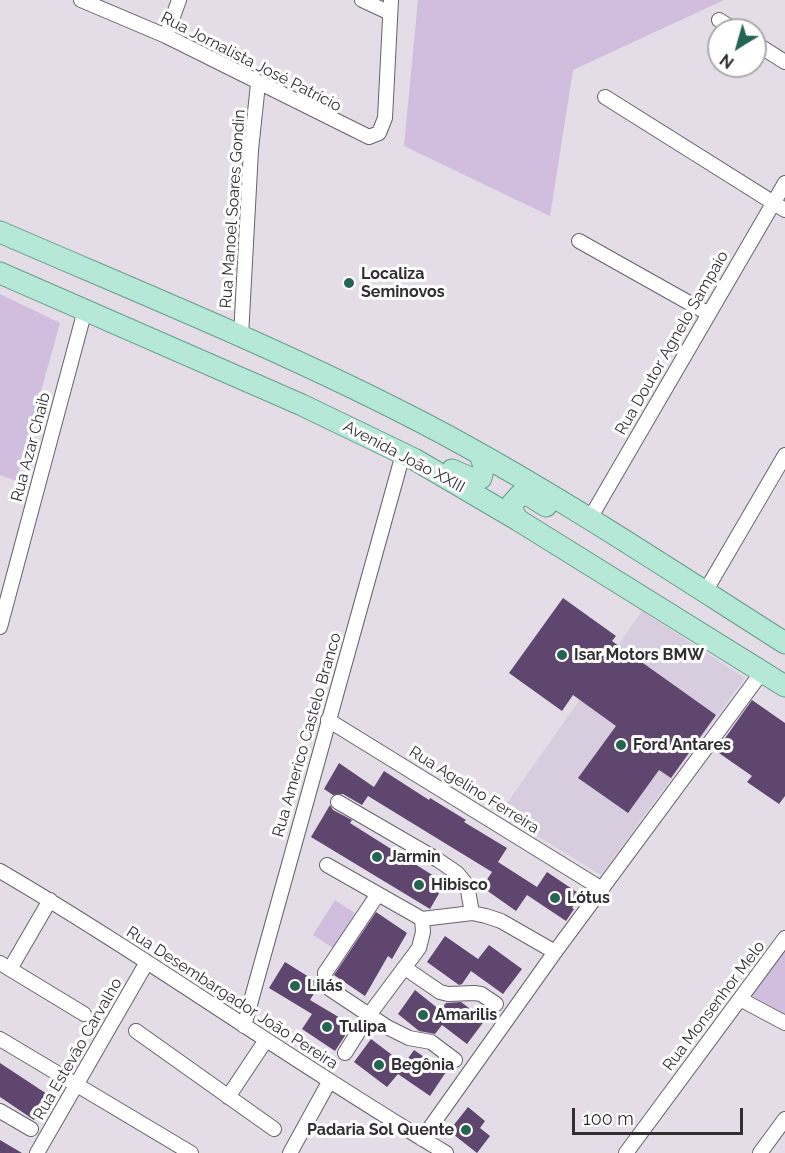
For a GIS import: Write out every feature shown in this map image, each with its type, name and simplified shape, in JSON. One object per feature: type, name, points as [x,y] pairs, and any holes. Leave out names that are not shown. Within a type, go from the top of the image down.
[{"type":"main road","points":[[0,232],[320,371],[427,425],[589,520],[785,643]]},
{"type":"main road","name":"Avenida João XXIII","points":[[0,273],[302,405],[408,457],[518,520],[785,686]]},
{"type":"main road","points":[[408,457],[476,480],[481,478],[484,472],[480,455]]},
{"type":"main road","points":[[518,520],[513,512],[512,504],[520,495],[527,494],[565,515],[589,520]]},
{"type":"street","name":"Rua Jornalista José Patrício","points":[[81,0],[166,36],[363,136],[374,136],[382,130],[385,118],[390,7]]},
{"type":"street","points":[[166,36],[179,0]]},
{"type":"street","points":[[362,0],[390,7]]},
{"type":"street","points":[[767,51],[785,62]]},
{"type":"street","name":"Rua Manoel Soares Gondin","points":[[241,336],[251,150],[258,84]]},
{"type":"street","points":[[605,97],[779,206]]},
{"type":"street","name":"Rua Doutor Agnelo Sampaio","points":[[589,520],[709,314],[779,206],[785,183]]},
{"type":"street","points":[[579,241],[709,314]]},
{"type":"street","name":"Rua Azar Chaib","points":[[0,627],[85,310]]},
{"type":"street","points":[[705,592],[785,455]]},
{"type":"street","name":"Rua Americo Castelo Branco","points":[[244,1026],[328,720],[408,457]]},
{"type":"street","points":[[422,1139],[555,952],[762,672]]},
{"type":"street","name":"Rua Agelino Ferreira","points":[[328,720],[602,889]]},
{"type":"street","points":[[338,802],[458,873],[466,885],[472,914]]},
{"type":"street","points":[[327,865],[422,920],[472,914],[501,921],[555,952]]},
{"type":"street","name":"Rua Desembargador João Pereira","points":[[0,871],[147,962],[329,1082],[446,1153]]},
{"type":"street","points":[[378,894],[325,973],[330,989],[400,1034],[431,1042],[455,1060]]},
{"type":"street","points":[[50,900],[5,966],[84,1014]]},
{"type":"street","points":[[345,1053],[369,1015],[405,969],[422,941],[422,920]]},
{"type":"street","name":"Rua Monsenhor Melo","points":[[627,1153],[785,938]]},
{"type":"street","name":"Rua Estevão Carvalho","points":[[37,1153],[147,962]]},
{"type":"street","points":[[405,969],[440,992],[481,994],[496,1004]]},
{"type":"street","points":[[740,999],[785,1023]]},
{"type":"street","points":[[136,1031],[274,1129]]},
{"type":"street","points":[[0,1039],[191,1153]]},
{"type":"street","points":[[228,1096],[266,1040]]},
{"type":"street","points":[[290,1153],[329,1082]]},
{"type":"street","points":[[0,1111],[31,1129]]},
{"type":"street","points":[[760,1153],[785,1119]]},
{"type":"shaded area","points":[[418,0],[724,0],[573,70],[550,216],[404,146]]},
{"type":"shaded area","points":[[0,294],[60,323],[16,481],[0,475]]},
{"type":"shaded area","name":"Ford Antares","points":[[642,611],[745,678],[601,875],[500,813]]},
{"type":"shaded area","points":[[335,900],[355,913],[333,948],[313,935]]},
{"type":"shaded area","points":[[785,951],[785,1014],[751,995]]},
{"type":"building","points":[[563,598],[616,636],[612,641],[716,715],[671,778],[659,770],[628,813],[578,778],[616,726],[573,695],[562,711],[509,673]]},
{"type":"building","points":[[752,700],[785,723],[785,796],[779,804],[747,782],[752,776],[716,751]]},
{"type":"building","points":[[339,763],[374,787],[384,771],[429,800],[430,798],[466,820],[464,822],[507,848],[498,862],[537,887],[547,872],[581,895],[572,908],[574,909],[566,921],[527,895],[516,911],[482,887],[492,872],[368,796],[362,805],[343,794],[333,795],[324,789]]},
{"type":"building","points":[[330,805],[333,810],[352,820],[350,823],[445,883],[430,909],[311,837]]},
{"type":"building","points":[[376,912],[407,933],[392,959],[388,956],[365,996],[334,975]]},
{"type":"building","points":[[445,936],[478,959],[489,945],[522,969],[503,994],[471,971],[459,985],[427,962]]},
{"type":"building","points":[[285,962],[317,982],[318,987],[310,1000],[352,1025],[335,1051],[302,1029],[312,1014],[269,988]]},
{"type":"building","points":[[415,990],[440,1010],[446,1003],[461,1002],[485,1020],[467,1044],[442,1025],[435,1034],[419,1031],[398,1014]]},
{"type":"building","points":[[371,1039],[404,1064],[414,1050],[446,1072],[430,1096],[398,1074],[387,1087],[354,1062]]},
{"type":"building","points":[[0,1063],[50,1096],[34,1120],[0,1097]]},
{"type":"building","name":"Padaria Sol Quente","points":[[468,1107],[485,1121],[480,1128],[490,1136],[477,1153],[449,1131]]},
{"type":"building","points":[[0,1140],[22,1153],[0,1153]]},
{"type":"place","name":"Localiza Seminovos","points":[[349,283]]},
{"type":"place","name":"Isar Motors BMW","points":[[562,655]]},
{"type":"place","name":"Ford Antares","points":[[621,745]]},
{"type":"place","name":"Jarmin","points":[[377,857]]},
{"type":"place","name":"Hibisco","points":[[419,885]]},
{"type":"place","name":"Lótus","points":[[555,898]]},
{"type":"place","name":"Lilás","points":[[295,986]]},
{"type":"place","name":"Amarilis","points":[[423,1015]]},
{"type":"place","name":"Tulipa","points":[[327,1027]]},
{"type":"place","name":"Begônia","points":[[379,1065]]},
{"type":"place","name":"Padaria Sol Quente","points":[[466,1130]]}]
